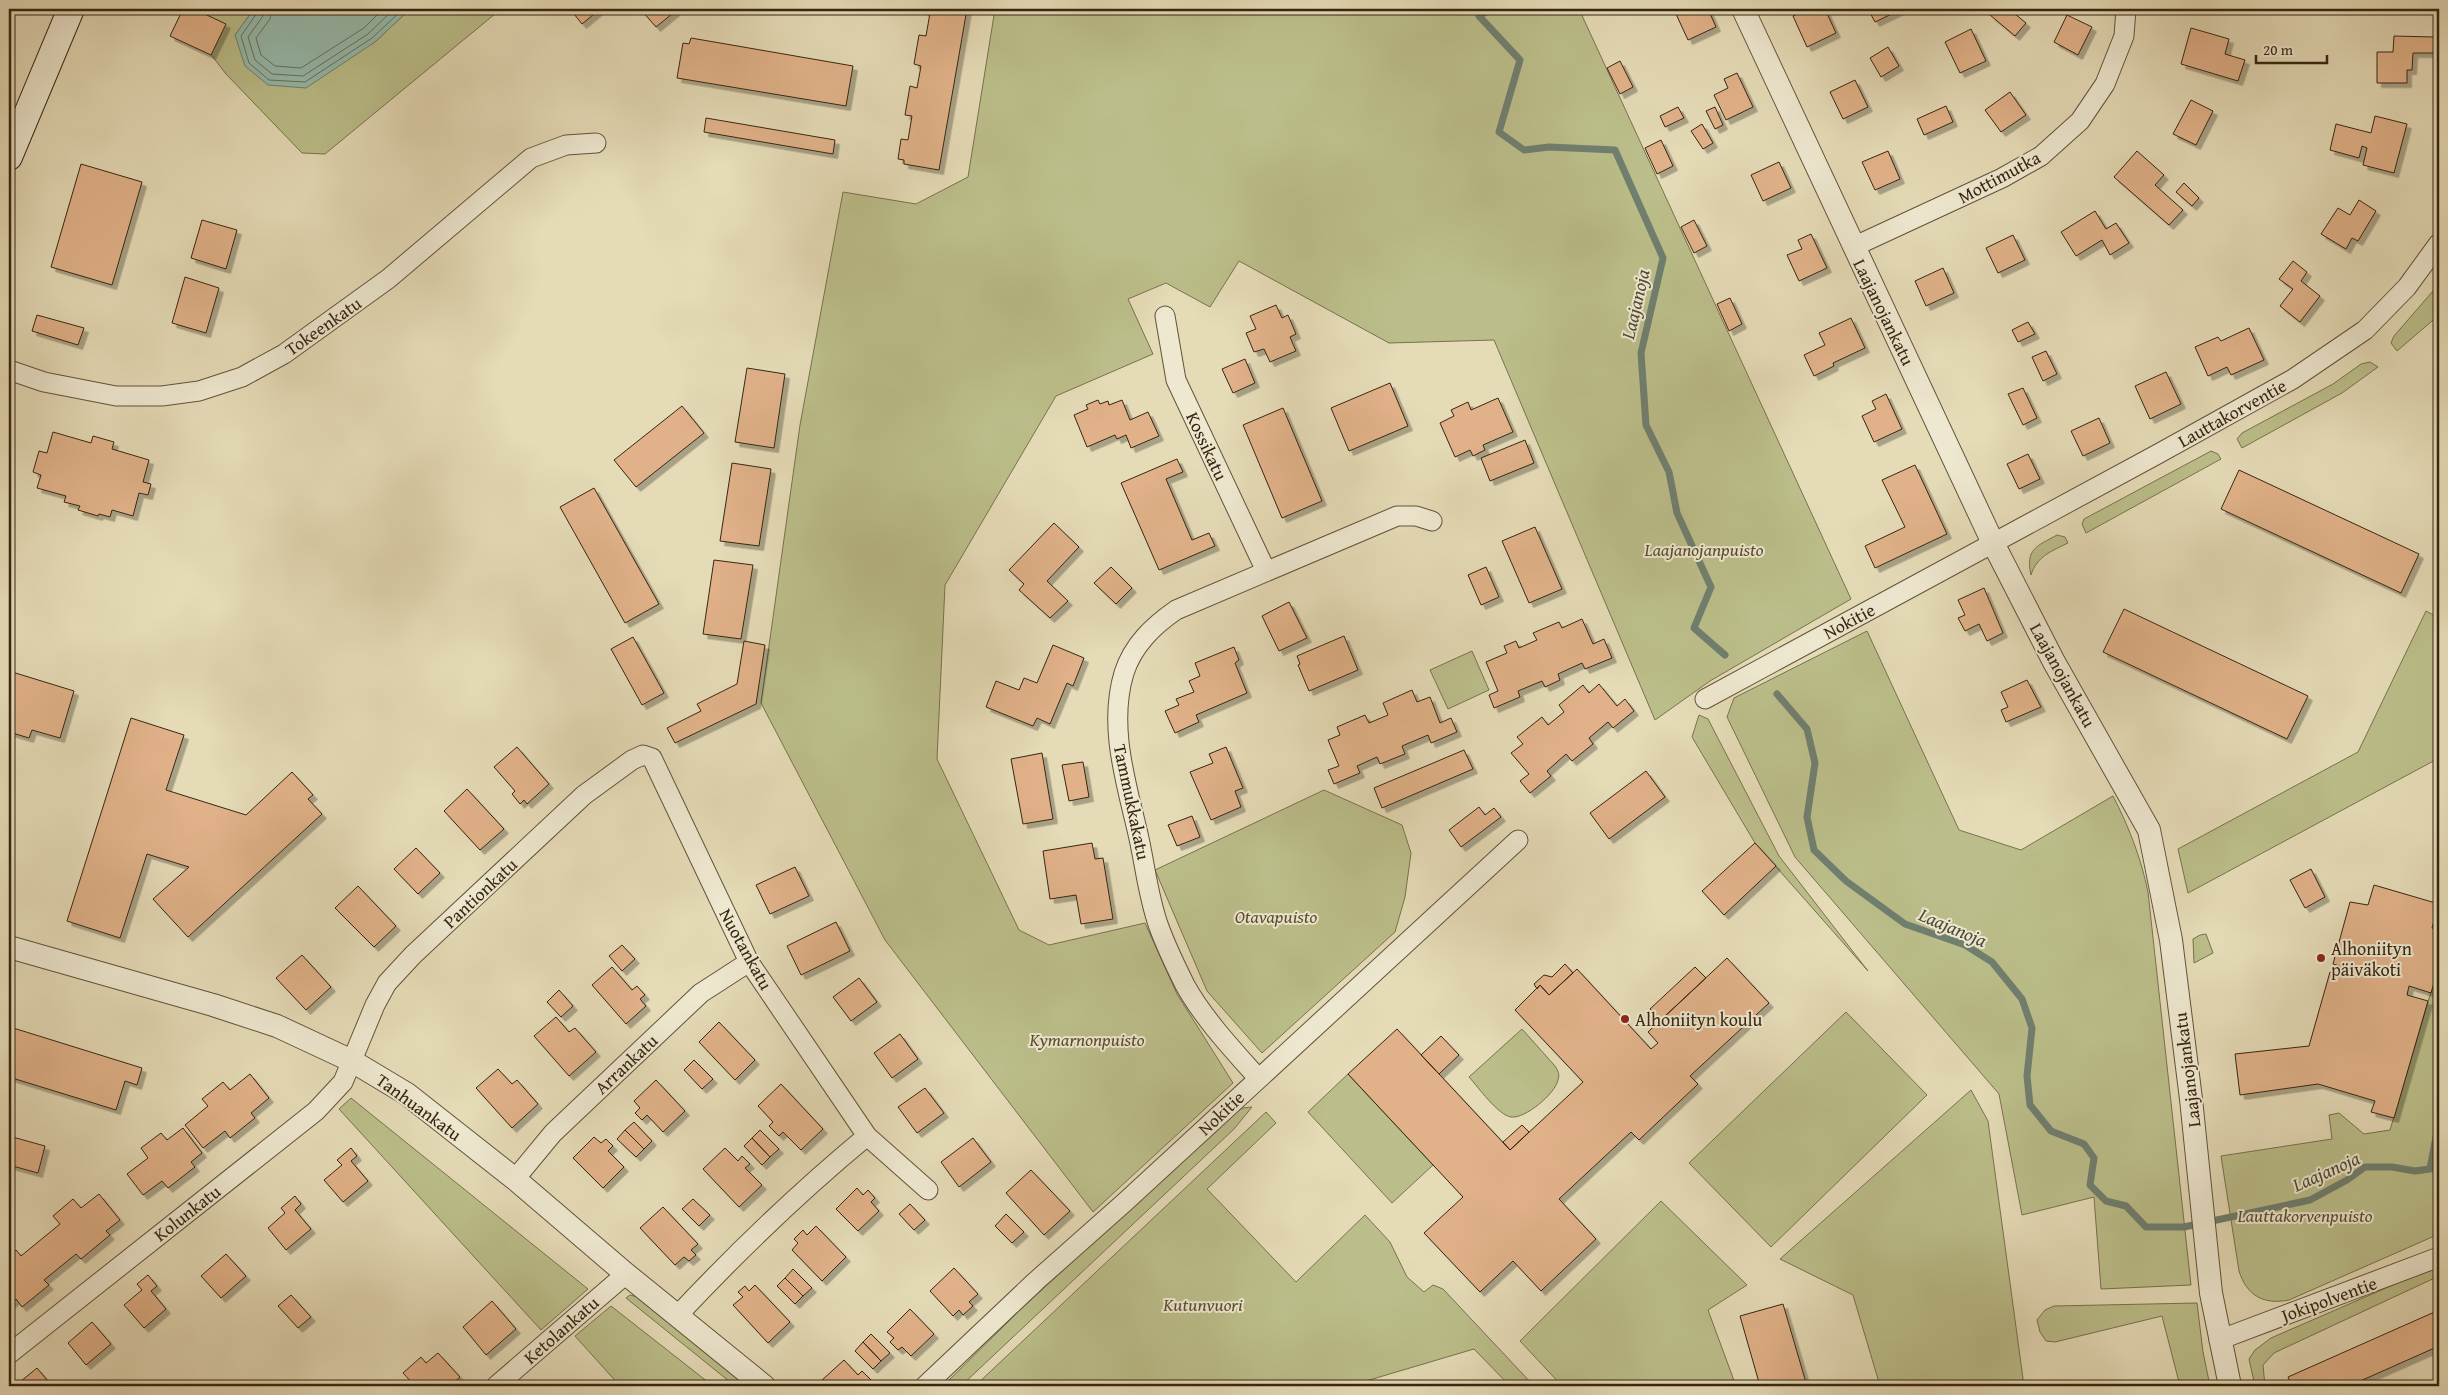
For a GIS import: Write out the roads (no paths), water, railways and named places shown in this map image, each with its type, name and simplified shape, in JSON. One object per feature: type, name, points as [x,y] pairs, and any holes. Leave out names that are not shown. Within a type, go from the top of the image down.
[{"type":"main road","points":[[9,157],[71,9]]},
{"type":"street","name":"Laajanojankatu","points":[[1742,9],[1993,543],[2054,662],[2149,830],[2171,940],[2211,1293],[2219,1340],[2230,1386]]},
{"type":"street","name":"Mottimutka","points":[[1853,247],[2002,178],[2041,156],[2080,121],[2105,84],[2124,36],[2126,9]]},
{"type":"street","name":"Tokeenkatu","points":[[9,370],[44,382],[116,396],[162,396],[199,391],[242,377],[284,354],[388,279],[531,158],[566,145],[596,143]]},
{"type":"street","name":"Lauttakorventie","points":[[1993,543],[2293,379],[2365,330],[2407,287],[2439,243]]},
{"type":"street","name":"Kossikatu","points":[[1165,316],[1176,380],[1266,571]]},
{"type":"street","name":"Tammukkakatu","points":[[1258,1078],[1236,1054],[1186,987],[1158,926],[1119,752],[1119,704],[1124,674],[1132,654],[1144,637],[1161,620],[1176,610],[1397,516],[1416,516],[1432,521]]},
{"type":"street","name":"Nokitie","points":[[1705,699],[1993,543]]},
{"type":"street","name":"Nuotankatu","points":[[643,755],[652,758],[749,962],[866,1136],[928,1190]]},
{"type":"street","name":"Pantionkatu","points":[[352,1061],[375,1005],[387,983],[413,955],[584,795],[632,760],[643,755]]},
{"type":"street","name":"Nokitie","points":[[925,1386],[1518,840]]},
{"type":"street","name":"Tanhuankatu","points":[[9,947],[213,1005],[277,1026],[352,1061],[407,1094],[514,1179],[626,1274],[764,1386]]},
{"type":"street","name":"Arrankatu","points":[[514,1179],[553,1133],[701,994],[749,962]]},
{"type":"street","name":"Kolunkatu","points":[[9,1354],[316,1111],[343,1082],[352,1061]]},
{"type":"street","points":[[678,1315],[739,1251],[801,1191],[866,1136]]},
{"type":"street","name":"Jokipolventie","points":[[2219,1340],[2439,1256]]},
{"type":"street","name":"Ketolankatu","points":[[496,1386],[626,1274]]},
{"type":"water","points":[[254,9],[410,9],[375,42],[306,88],[268,85],[245,66],[235,35]]},
{"type":"waterway","name":"Laajanoja","points":[[1491,9],[1479,16],[1520,60],[1499,132],[1524,150],[1549,147],[1615,150],[1663,258],[1641,353],[1646,425],[1669,472],[1677,513],[1711,587],[1694,628],[1725,655]]},
{"type":"waterway","name":"Laajanoja","points":[[1777,694],[1807,729],[1815,763],[1807,817],[1814,850],[1846,881],[1905,924],[1965,945],[1992,962],[2022,999],[2032,1028],[2027,1076],[2030,1105],[2051,1131],[2084,1144],[2094,1158],[2090,1185],[2106,1201],[2126,1206],[2146,1227],[2184,1227],[2310,1200],[2347,1180],[2365,1167],[2392,1167],[2415,1171],[2430,1169],[2436,1137],[2439,1135]]},
{"type":"place","name":"Alhoniityn päiväkoti","points":[[2321,958]]},
{"type":"place","name":"Alhoniityn koulu","points":[[1625,1019]]},
{"type":"park label","name":"Laajanojanpuisto","points":[[1704,549]]},
{"type":"park label","name":"Otavapuisto","points":[[1276,916]]},
{"type":"park label","name":"Kymarnonpuisto","points":[[1087,1039]]},
{"type":"park label","name":"Lauttakorvenpuisto","points":[[2305,1215]]},
{"type":"park label","name":"Kutunvuori","points":[[1203,1304]]}]
